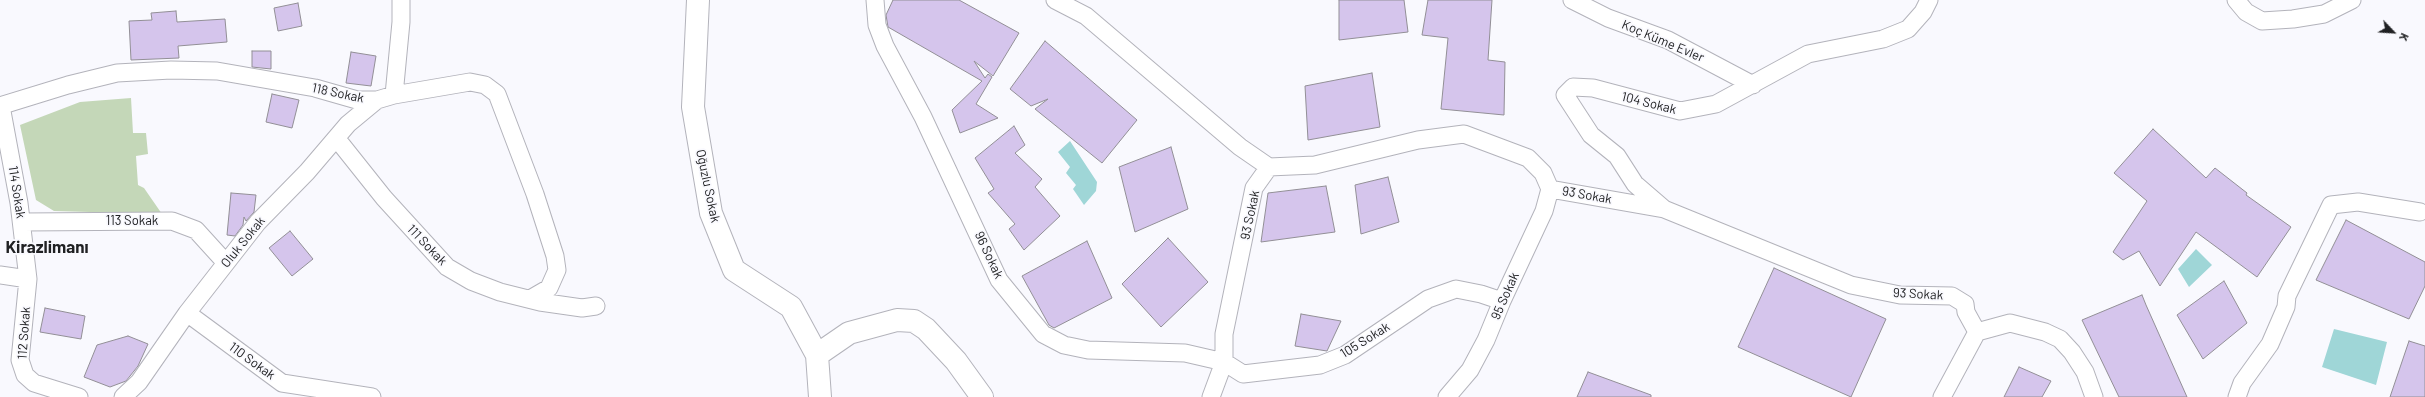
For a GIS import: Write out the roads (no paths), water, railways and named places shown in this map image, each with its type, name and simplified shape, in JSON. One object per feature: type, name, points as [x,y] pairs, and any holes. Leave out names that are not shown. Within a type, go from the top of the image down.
[{"type":"street","points":[[394,95],[401,22],[401,0]]},
{"type":"street","name":"Oğuzlu Sokak","points":[[698,0],[693,107],[711,213],[734,270],[791,307],[817,355]]},
{"type":"street","name":"96 Sokak","points":[[875,0],[877,25],[885,46],[923,117],[999,280],[1022,311],[1043,334],[1064,345],[1088,350],[1185,354],[1224,362]]},
{"type":"street","points":[[1055,0],[1086,16],[1240,148],[1269,167]]},
{"type":"street","name":"Koç Küme Evler","points":[[1572,0],[1608,18],[1668,40],[1753,85]]},
{"type":"street","name":"104 Sokak","points":[[1664,209],[1635,184],[1617,156],[1591,135],[1565,95],[1573,87],[1593,88],[1680,111],[1716,104],[1808,54],[1883,39],[1908,28],[1923,12],[1929,0]]},
{"type":"street","points":[[2236,0],[2246,12],[2262,21],[2293,19],[2324,14],[2352,0]]},
{"type":"street","name":"118 Sokak","points":[[1,106],[68,85],[117,74],[171,70],[217,71],[315,88],[357,100],[377,100],[394,95],[470,82],[485,85],[497,94],[538,201],[555,256],[557,270],[549,288],[530,299]]},
{"type":"street","name":"Oluk Sokak","points":[[123,397],[139,382],[186,313],[258,222],[337,139],[348,124],[377,100]]},
{"type":"street","name":"114 Sokak","points":[[1,106],[22,222],[28,280]]},
{"type":"street","name":"93 Sokak","points":[[1211,397],[1224,362],[1224,334],[1242,256],[1254,188],[1269,167],[1315,165],[1418,140],[1464,134],[1528,158],[1542,173],[1550,189],[1664,209],[1850,285],[1900,295],[1952,296],[1965,304],[1966,312],[1977,332]]},
{"type":"street","name":"111 Sokak","points":[[337,139],[384,198],[447,267],[471,281],[500,292],[582,308],[596,306]]},
{"type":"street","name":"95 Sokak","points":[[1447,397],[1470,370],[1486,340],[1502,301],[1544,211],[1550,189]]},
{"type":"street","points":[[2237,397],[2242,383],[2270,344],[2286,307],[2287,296],[2331,205],[2358,202],[2420,212]]},
{"type":"street","name":"113 Sokak","points":[[22,222],[172,221],[196,230],[226,262]]},
{"type":"street","points":[[0,275],[28,280]]},
{"type":"street","name":"112 Sokak","points":[[28,280],[20,360],[25,375],[34,383],[79,397]]},
{"type":"street","name":"105 Sokak","points":[[1224,362],[1243,374],[1320,366],[1345,355],[1428,299],[1456,289],[1481,294],[1502,301]]},
{"type":"street","name":"110 Sokak","points":[[186,313],[282,383],[372,397]]},
{"type":"street","points":[[820,397],[817,355],[849,333],[897,320],[914,321],[926,329],[944,346],[982,397]]},
{"type":"street","points":[[1942,397],[1977,332],[2010,323],[2045,332],[2060,339],[2072,352],[2085,372],[2094,397]]},
{"type":"water","points":[[1070,141],[1097,182],[1096,191],[1084,205],[1073,189],[1076,185],[1066,173],[1070,167],[1058,152]]},
{"type":"water","points":[[2196,249],[2212,265],[2189,287],[2178,269]]},
{"type":"water","points":[[2334,329],[2387,342],[2376,385],[2322,367]]},
{"type":"district","name":"Kirazlimanı","points":[[47,247]]}]
